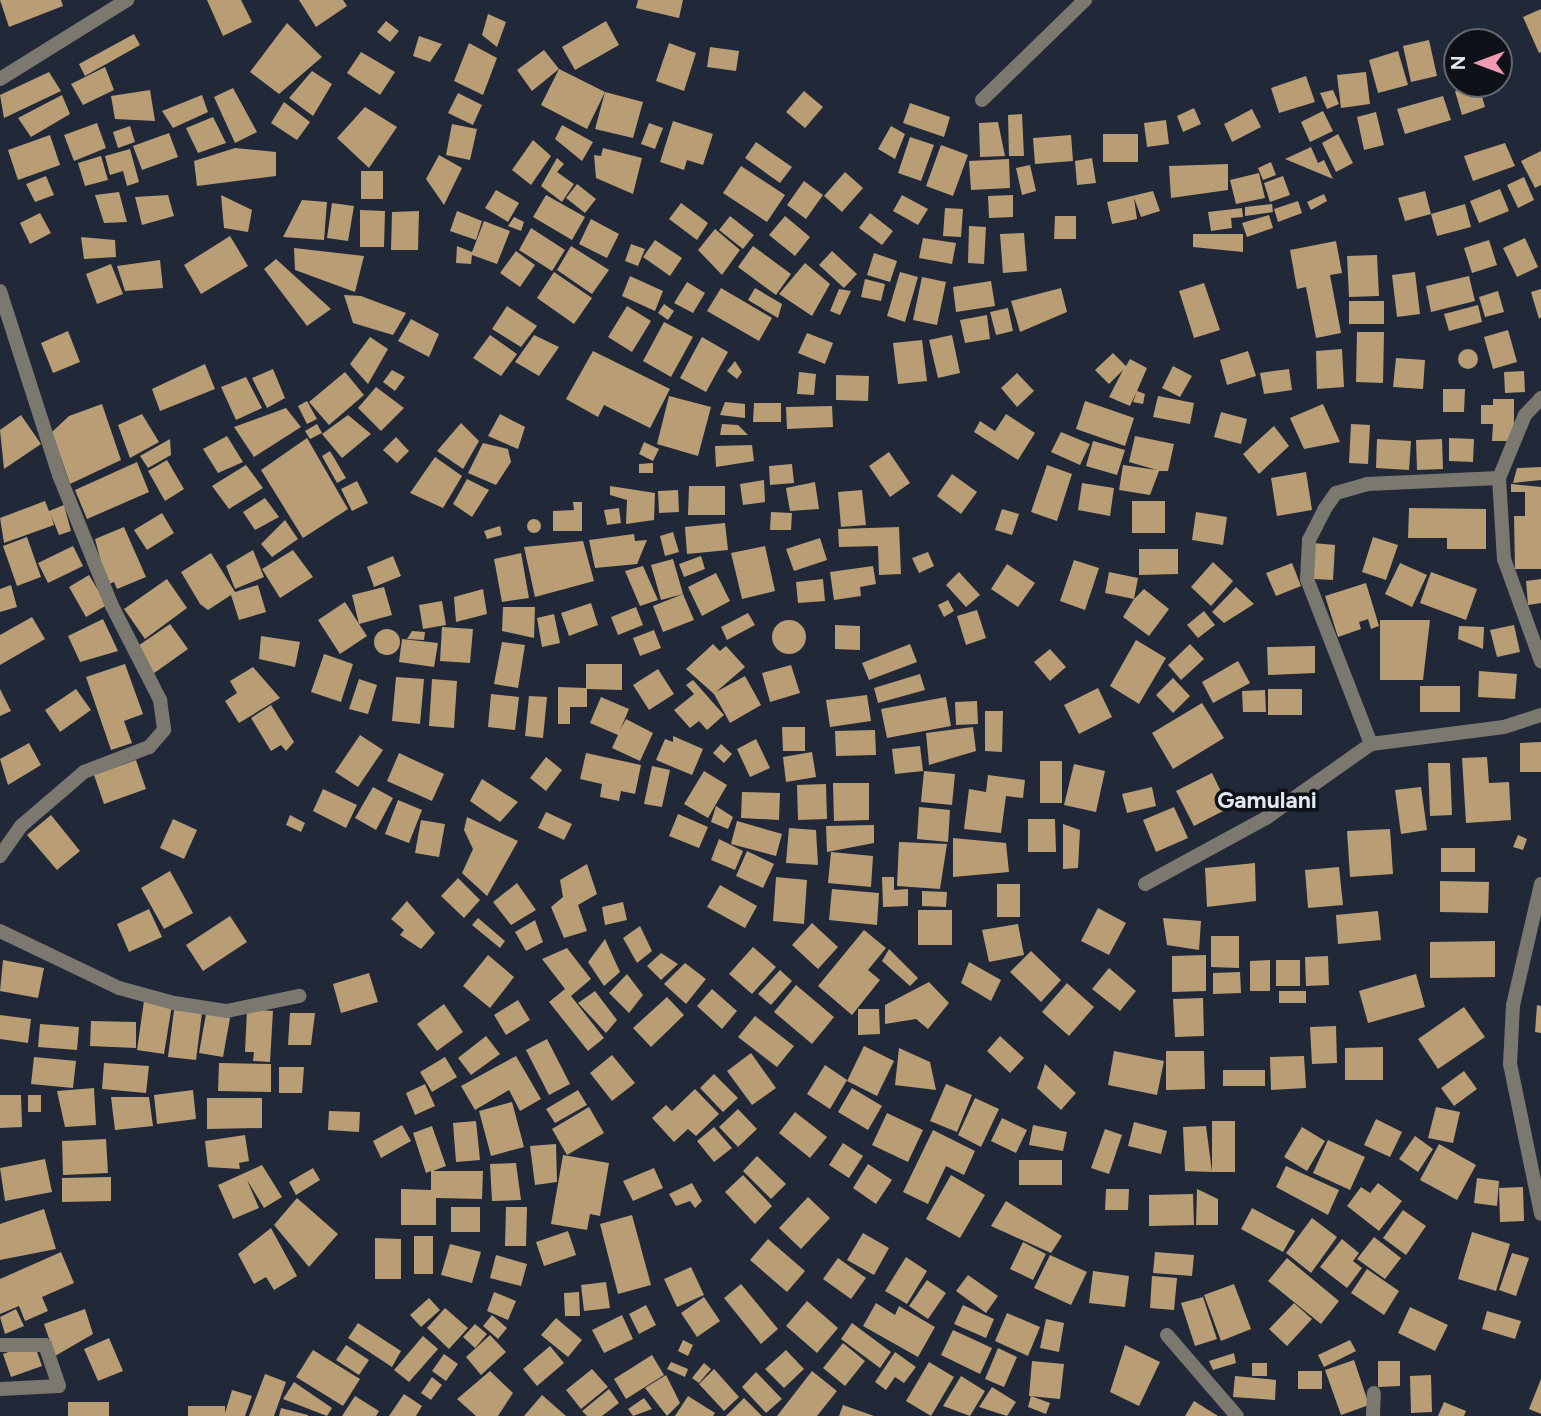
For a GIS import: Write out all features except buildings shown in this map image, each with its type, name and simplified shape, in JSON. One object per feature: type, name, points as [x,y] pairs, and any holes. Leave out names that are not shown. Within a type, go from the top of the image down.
[{"type":"street","points":[[0,79],[127,0]]},
{"type":"street","points":[[982,100],[1085,0]]},
{"type":"street","points":[[0,291],[59,475],[112,606],[160,700],[164,730],[149,747],[84,772],[56,793],[0,856]]},
{"type":"street","points":[[1541,398],[1525,415],[1499,478],[1504,559],[1541,661]]},
{"type":"street","points":[[1371,744],[1307,579],[1309,540],[1336,494],[1367,484],[1499,478]]},
{"type":"street","points":[[1145,884],[1266,818],[1371,744],[1504,727],[1541,715]]},
{"type":"street","points":[[1541,884],[1515,992],[1510,1064],[1541,1214]]},
{"type":"street","points":[[0,931],[119,988],[174,1003],[227,1011],[299,996]]},
{"type":"street","points":[[1167,1335],[1237,1416]]},
{"type":"street","points":[[0,1345],[45,1345],[59,1386],[0,1389]]},
{"type":"street","points":[[1373,1416],[1374,1394]]},
{"type":"district","name":"Gamulani","points":[[1267,800]]}]
